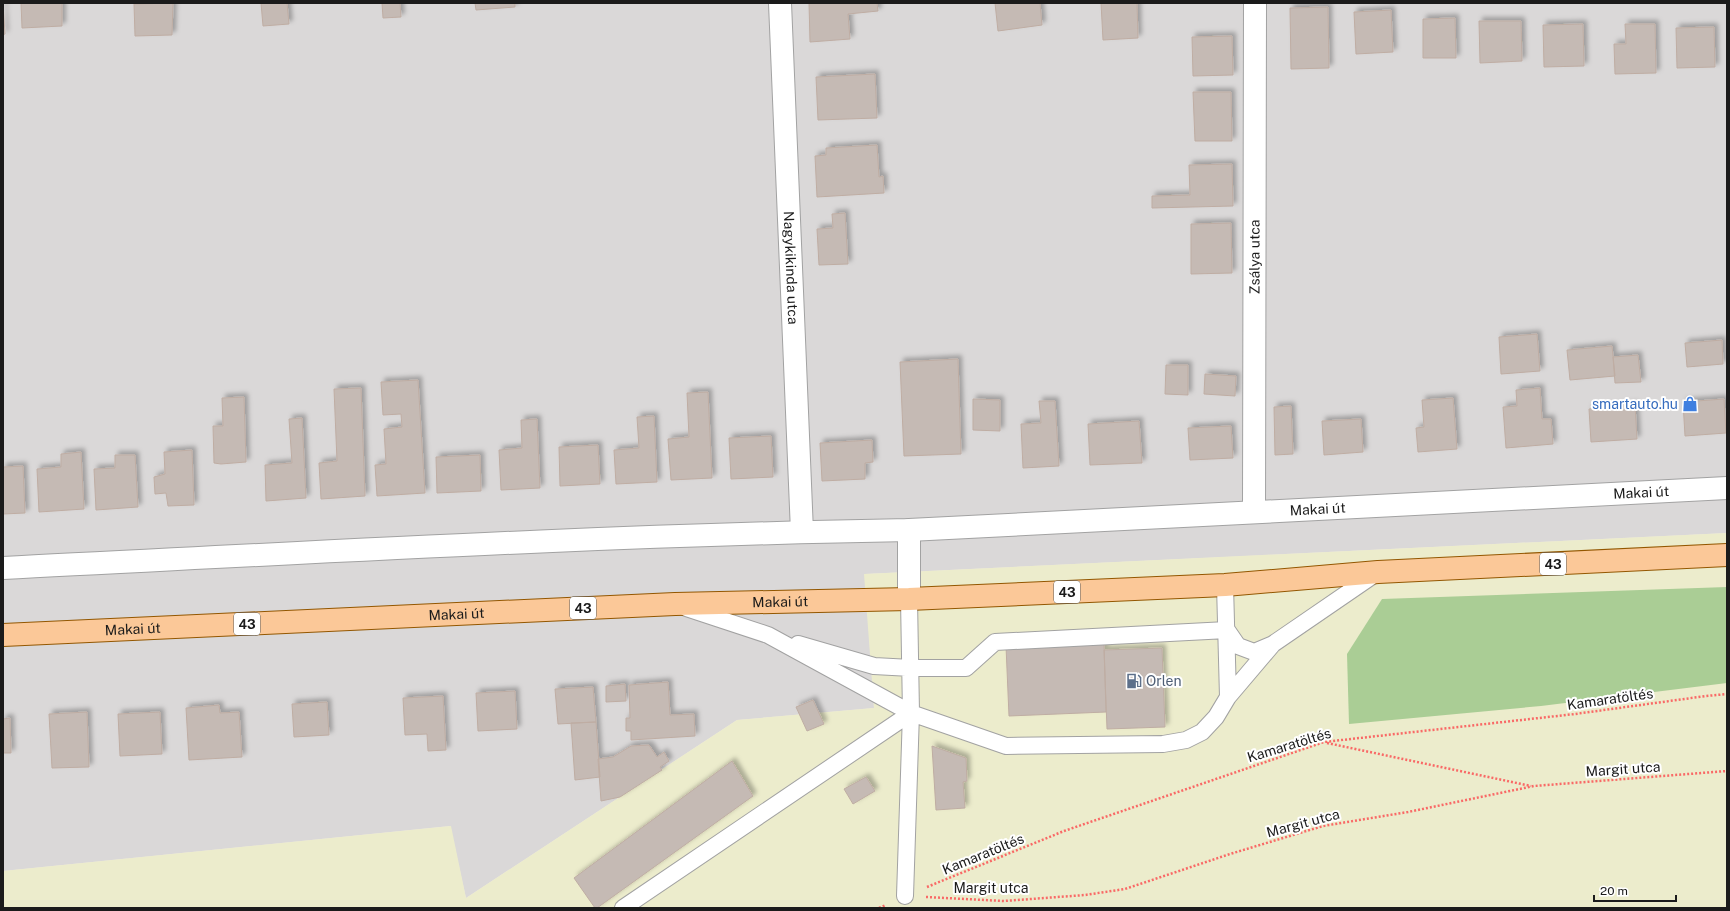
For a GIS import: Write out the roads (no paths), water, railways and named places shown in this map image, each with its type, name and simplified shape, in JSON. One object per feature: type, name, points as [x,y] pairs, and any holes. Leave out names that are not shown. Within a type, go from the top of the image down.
[{"type":"main road","name":"Makai út","points":[[3,635],[675,604],[909,599],[1224,585],[1378,572],[1727,555]]},
{"type":"street","name":"Nagykikinda utca","points":[[780,3],[802,532]]},
{"type":"street","name":"Zsálya utca","points":[[1254,512],[1255,3]]},
{"type":"street","name":"Makai út","points":[[3,568],[451,546],[802,532],[909,530],[1727,488]]},
{"type":"street","points":[[909,530],[909,599]]},
{"type":"lane","points":[[1226,630],[1238,646],[1254,652],[1273,644],[1378,572]]},
{"type":"lane","points":[[1224,585],[1228,697]]},
{"type":"lane","points":[[906,896],[911,713],[909,599]]},
{"type":"lane","points":[[675,604],[768,635],[874,666],[911,668],[966,668],[995,642],[1226,630]]},
{"type":"lane","points":[[768,635],[911,713],[1006,746],[1163,744],[1186,740],[1202,732],[1216,717],[1228,697],[1273,644]]},
{"type":"lane","points":[[623,908],[911,713]]},
{"type":"place","name":"smartauto.hu","points":[[1690,404]]},
{"type":"place","name":"Orlen","points":[[1134,681]]}]
